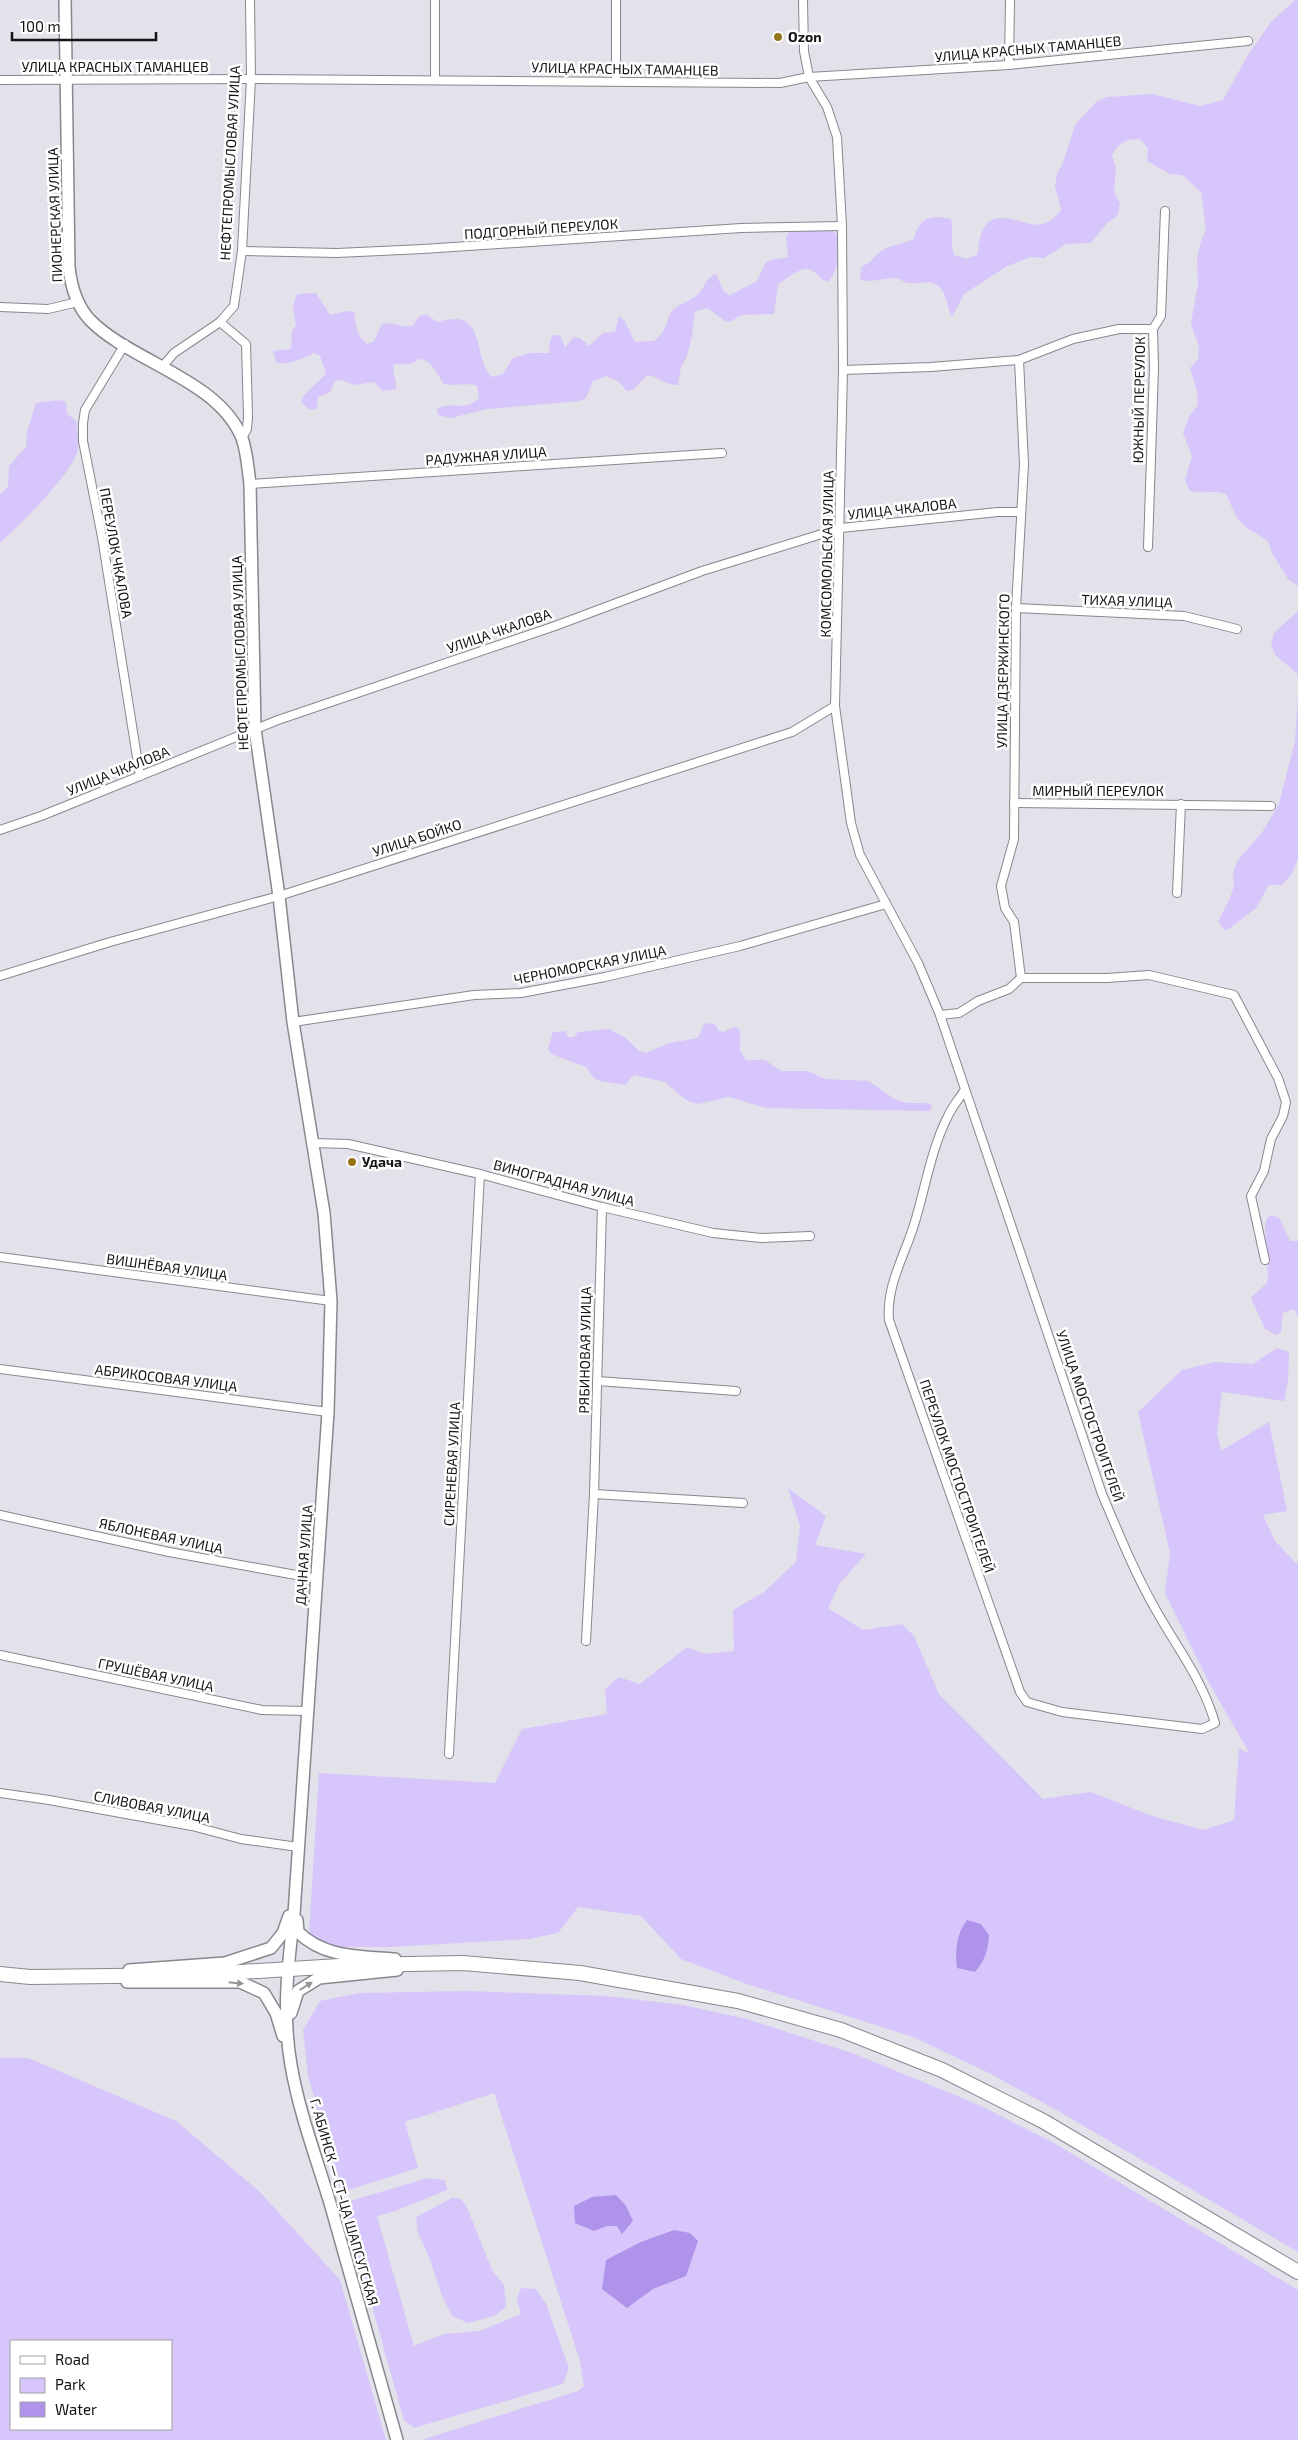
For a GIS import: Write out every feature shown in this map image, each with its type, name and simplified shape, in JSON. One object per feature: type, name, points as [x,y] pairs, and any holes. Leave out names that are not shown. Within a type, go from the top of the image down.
[{"type":"highway","points":[[0,1974],[30,1977],[192,1975],[288,1968],[463,1963],[580,1974],[738,2001],[841,2030],[942,2070],[1043,2121],[1298,2272]]},
{"type":"main road","name":"ПИОНЕРСКАЯ УЛИЦА","points":[[65,0],[65,80],[71,286],[78,302],[89,319],[125,344],[187,382],[224,411],[242,438]]},
{"type":"main road","name":"НЕФТЕПРОМЫСЛОВАЯ УЛИЦА","points":[[242,438],[250,484],[255,729],[279,896],[293,1022],[313,1143]]},
{"type":"main road","name":"ДАЧНАЯ УЛИЦА","points":[[288,1968],[318,1580],[328,1412],[331,1301],[324,1214],[313,1143]]},
{"type":"main road","points":[[295,1895],[298,1932],[310,1944],[344,1955],[463,1963]]},
{"type":"main road","points":[[30,1977],[225,1963],[271,1948],[283,1933],[295,1895]]},
{"type":"main road","points":[[290,2064],[292,2008],[298,1991],[319,1978],[463,1963]]},
{"type":"main road","name":"Г. АБИНСК — СТ-ЦА ШАПСУГСКАЯ","points":[[288,1968],[287,2021],[290,2064],[308,2137],[329,2200],[397,2440]]},
{"type":"main road","points":[[30,1977],[151,1983],[240,1982],[264,1993],[276,2012],[290,2064]]},
{"type":"street","name":"НЕФТЕПРОМЫСЛОВАЯ УЛИЦА","points":[[162,367],[174,353],[220,322],[234,306],[242,251],[251,79],[250,0]]},
{"type":"street","points":[[435,0],[435,80]]},
{"type":"street","points":[[616,0],[616,81]]},
{"type":"street","name":"КОМСОМОЛЬСКАЯ УЛИЦА","points":[[802,0],[804,51],[809,77],[827,107],[837,137],[842,226],[843,370],[841,528],[835,706],[851,823],[860,855],[918,963],[940,1015],[964,1091]]},
{"type":"street","points":[[1009,65],[1010,0]]},
{"type":"street","name":"УЛИЦА КРАСНЫХ ТАМАНЦЕВ","points":[[0,80],[251,79],[780,83],[809,77],[1009,65],[1248,41]]},
{"type":"street","points":[[1153,329],[1161,316],[1165,211]]},
{"type":"street","name":"ПОДГОРНЫЙ ПЕРЕУЛОК","points":[[242,251],[338,253],[423,250],[741,228],[842,226]]},
{"type":"street","points":[[0,307],[48,309],[78,302]]},
{"type":"street","name":"НЕФТЕПРОМЫСЛОВАЯ УЛИЦА","points":[[220,322],[246,344],[248,417],[247,429],[242,438]]},
{"type":"street","name":"ЮЖНЫЙ ПЕРЕУЛОК","points":[[843,370],[931,368],[1019,360],[1073,339],[1119,329],[1153,329],[1154,367],[1148,547]]},
{"type":"street","name":"ПЕРЕУЛОК ЧКАЛОВА","points":[[125,344],[86,410],[83,423],[84,441],[140,776]]},
{"type":"street","name":"УЛИЦА ДЗЕРЖИНСКОГО","points":[[1019,360],[1024,464],[1019,512],[1016,608],[1014,839],[1001,886],[1005,908],[1014,922],[1021,978]]},
{"type":"street","name":"РАДУЖНАЯ УЛИЦА","points":[[250,484],[722,453]]},
{"type":"street","name":"УЛИЦА ЧКАЛОВА","points":[[0,830],[41,816],[255,729],[555,626],[702,571],[841,528],[998,512],[1019,512]]},
{"type":"street","name":"ТИХАЯ УЛИЦА","points":[[1016,608],[1184,616],[1236,629]]},
{"type":"street","name":"УЛИЦА БОЙКО","points":[[0,976],[110,942],[279,896],[792,732],[835,706]]},
{"type":"street","name":"МИРНЫЙ ПЕРЕУЛОК","points":[[1014,803],[1272,806]]},
{"type":"street","name":"МИРНЫЙ ПЕРЕУЛОК","points":[[1177,893],[1181,804]]},
{"type":"street","name":"ЧЕРНОМОРСКАЯ УЛИЦА","points":[[293,1022],[474,995],[521,993],[604,977],[740,946],[886,904]]},
{"type":"street","points":[[940,1015],[959,1014],[978,1001],[1009,989],[1021,978],[1149,975],[1234,996],[1278,1078],[1286,1102],[1283,1116],[1271,1139],[1264,1172],[1251,1196],[1265,1260]]},
{"type":"street","name":"УЛИЦА МОСТОСТРОИТЕЛЕЙ","points":[[964,1091],[1102,1494],[1127,1553],[1152,1603],[1192,1666],[1209,1704],[1215,1723],[1202,1729]]},
{"type":"street","name":"ПЕРЕУЛОК МОСТОСТРОИТЕЛЕЙ","points":[[964,1091],[948,1116],[940,1134],[914,1227],[892,1283],[888,1303],[889,1320],[1020,1692],[1027,1702],[1062,1712],[1202,1729]]},
{"type":"street","name":"ВИНОГРАДНАЯ УЛИЦА","points":[[313,1143],[348,1144],[480,1174],[602,1207],[714,1233],[769,1238],[810,1236]]},
{"type":"street","name":"СИРЕНЕВАЯ УЛИЦА","points":[[448,1754],[480,1174]]},
{"type":"street","name":"РЯБИНОВАЯ УЛИЦА","points":[[586,1641],[594,1494],[602,1207]]},
{"type":"street","name":"ВИШНЁВАЯ УЛИЦА","points":[[0,1257],[331,1301]]},
{"type":"street","name":"АБРИКОСОВАЯ УЛИЦА","points":[[0,1369],[328,1412]]},
{"type":"street","points":[[597,1381],[736,1391]]},
{"type":"street","points":[[594,1494],[743,1503]]},
{"type":"street","name":"ЯБЛОНЕВАЯ УЛИЦА","points":[[0,1514],[169,1552],[318,1580]]},
{"type":"street","name":"ГРУШЁВАЯ УЛИЦА","points":[[0,1655],[262,1710],[307,1711]]},
{"type":"street","name":"СЛИВОВАЯ УЛИЦА","points":[[0,1793],[192,1826],[241,1839],[298,1847]]},
{"type":"green space","points":[[1295,0],[1298,0],[1298,586],[1288,579],[1272,553],[1268,541],[1247,528],[1237,518],[1226,494],[1190,491],[1185,480],[1192,456],[1183,433],[1190,415],[1198,405],[1197,392],[1190,368],[1198,359],[1199,347],[1191,323],[1198,284],[1197,259],[1201,241],[1206,230],[1201,192],[1182,175],[1170,174],[1147,161],[1148,148],[1140,139],[1123,143],[1112,156],[1116,168],[1114,192],[1120,204],[1117,216],[1107,223],[1091,243],[1066,244],[1044,258],[1031,257],[1007,266],[964,294],[952,317],[946,298],[936,284],[927,282],[908,283],[894,278],[869,281],[860,280],[861,267],[883,250],[914,239],[919,226],[932,217],[951,219],[954,255],[966,259],[977,255],[982,232],[987,224],[994,219],[1010,219],[1036,225],[1051,220],[1061,210],[1055,186],[1057,174],[1063,163],[1075,125],[1096,102],[1107,97],[1152,94],[1200,106],[1223,100],[1248,55],[1271,22]]},
{"type":"green space","points":[[831,230],[836,233],[838,252],[832,278],[828,282],[811,270],[803,269],[794,273],[778,284],[774,314],[741,315],[730,322],[723,320],[708,308],[695,311],[692,336],[687,356],[681,367],[678,385],[670,384],[647,375],[633,390],[627,391],[618,381],[606,376],[593,381],[586,398],[579,401],[487,409],[451,418],[438,415],[437,409],[448,406],[463,406],[474,402],[479,398],[477,386],[469,384],[444,384],[431,365],[419,359],[410,364],[394,364],[396,389],[383,391],[374,382],[354,385],[342,380],[335,381],[330,392],[318,397],[317,409],[312,409],[307,408],[301,401],[304,395],[326,374],[320,356],[314,353],[291,362],[276,363],[273,351],[291,349],[292,331],[296,325],[293,306],[297,294],[316,293],[330,315],[348,311],[354,312],[359,334],[368,344],[374,341],[382,324],[386,323],[411,326],[421,315],[427,315],[437,322],[453,319],[465,321],[472,327],[486,368],[492,377],[503,374],[513,358],[530,353],[549,353],[550,340],[554,335],[560,335],[565,347],[574,337],[580,338],[589,346],[603,333],[615,332],[619,316],[624,320],[635,342],[654,341],[664,330],[672,311],[698,294],[712,276],[716,274],[724,292],[730,295],[757,281],[765,264],[770,260],[788,257],[786,237],[789,232]]},
{"type":"green space","points":[[60,400],[66,402],[67,414],[76,421],[78,448],[75,458],[45,498],[0,543],[0,494],[8,487],[9,466],[26,447],[27,432],[36,403]]},
{"type":"green space","points":[[1298,611],[1298,678],[1297,673],[1276,656],[1271,645],[1274,633]]},
{"type":"green space","points":[[1298,697],[1298,859],[1291,875],[1282,885],[1269,885],[1256,908],[1226,931],[1218,922],[1234,886],[1233,873],[1238,860],[1263,831],[1279,804],[1295,741]]},
{"type":"green space","points":[[708,1023],[715,1024],[718,1030],[723,1032],[735,1027],[740,1030],[740,1050],[746,1060],[765,1060],[781,1071],[808,1071],[825,1079],[869,1081],[896,1100],[932,1105],[930,1111],[766,1108],[729,1097],[698,1104],[686,1100],[665,1082],[634,1075],[625,1085],[600,1081],[594,1078],[586,1067],[551,1054],[548,1049],[553,1032],[565,1031],[568,1037],[574,1037],[578,1032],[609,1029],[626,1038],[639,1051],[646,1053],[669,1043],[698,1038],[703,1026]]},
{"type":"green space","points":[[1272,1215],[1279,1218],[1290,1241],[1298,1241],[1298,1316],[1294,1309],[1283,1313],[1281,1332],[1276,1335],[1265,1329],[1251,1298],[1266,1284],[1268,1278],[1265,1224],[1267,1218]]},
{"type":"green space","points":[[1277,1348],[1289,1352],[1288,1381],[1284,1401],[1222,1392],[1217,1432],[1221,1451],[1269,1422],[1287,1511],[1263,1515],[1275,1541],[1297,1564],[1298,1562],[1298,2252],[1060,2112],[989,2073],[913,2037],[744,1983],[681,1959],[641,1916],[578,1907],[558,1933],[529,1939],[391,1947],[325,1947],[309,1934],[319,1773],[495,1783],[522,1729],[607,1714],[605,1689],[619,1677],[640,1684],[687,1647],[704,1654],[734,1651],[733,1610],[764,1592],[796,1562],[800,1526],[788,1488],[826,1516],[815,1545],[866,1554],[840,1583],[828,1608],[863,1630],[902,1624],[914,1636],[939,1694],[1043,1799],[1091,1792],[1152,1816],[1203,1830],[1234,1820],[1239,1748],[1250,1754],[1209,1683],[1165,1593],[1170,1553],[1138,1412],[1182,1370],[1215,1362],[1253,1364]]},
{"type":"green space","points":[[467,1991],[606,1996],[683,2005],[747,2019],[855,2054],[979,2105],[1054,2143],[1298,2290],[1298,2440],[421,2440],[578,2391],[584,2386],[580,2361],[494,2093],[405,2122],[418,2168],[345,2191],[339,2185],[308,2076],[303,2030],[320,2001],[359,1993]]},
{"type":"green space","points":[[0,2058],[28,2058],[176,2121],[259,2191],[340,2280],[386,2440],[0,2440]]},
{"type":"green space","points":[[428,2178],[445,2180],[447,2190],[395,2211],[377,2216],[414,2346],[444,2334],[480,2331],[521,2314],[517,2299],[521,2288],[536,2289],[546,2304],[569,2368],[563,2384],[414,2428],[404,2420],[343,2203]]},
{"type":"green space","points":[[452,2198],[461,2199],[466,2205],[492,2270],[504,2285],[506,2307],[494,2316],[468,2323],[452,2316],[418,2233],[416,2217]]},
{"type":"water","points":[[967,1920],[981,1924],[989,1935],[985,1955],[975,1972],[957,1968],[957,1943],[963,1925]]},
{"type":"water","points":[[616,2195],[626,2206],[633,2221],[622,2234],[617,2226],[607,2226],[594,2231],[575,2223],[574,2206],[592,2197]]},
{"type":"water","points":[[674,2230],[690,2233],[698,2241],[686,2276],[653,2289],[627,2308],[602,2289],[606,2260],[641,2242]]},
{"type":"place","name":"Ozon","points":[[778,37]]},
{"type":"place","name":"Удача","points":[[352,1162]]}]
